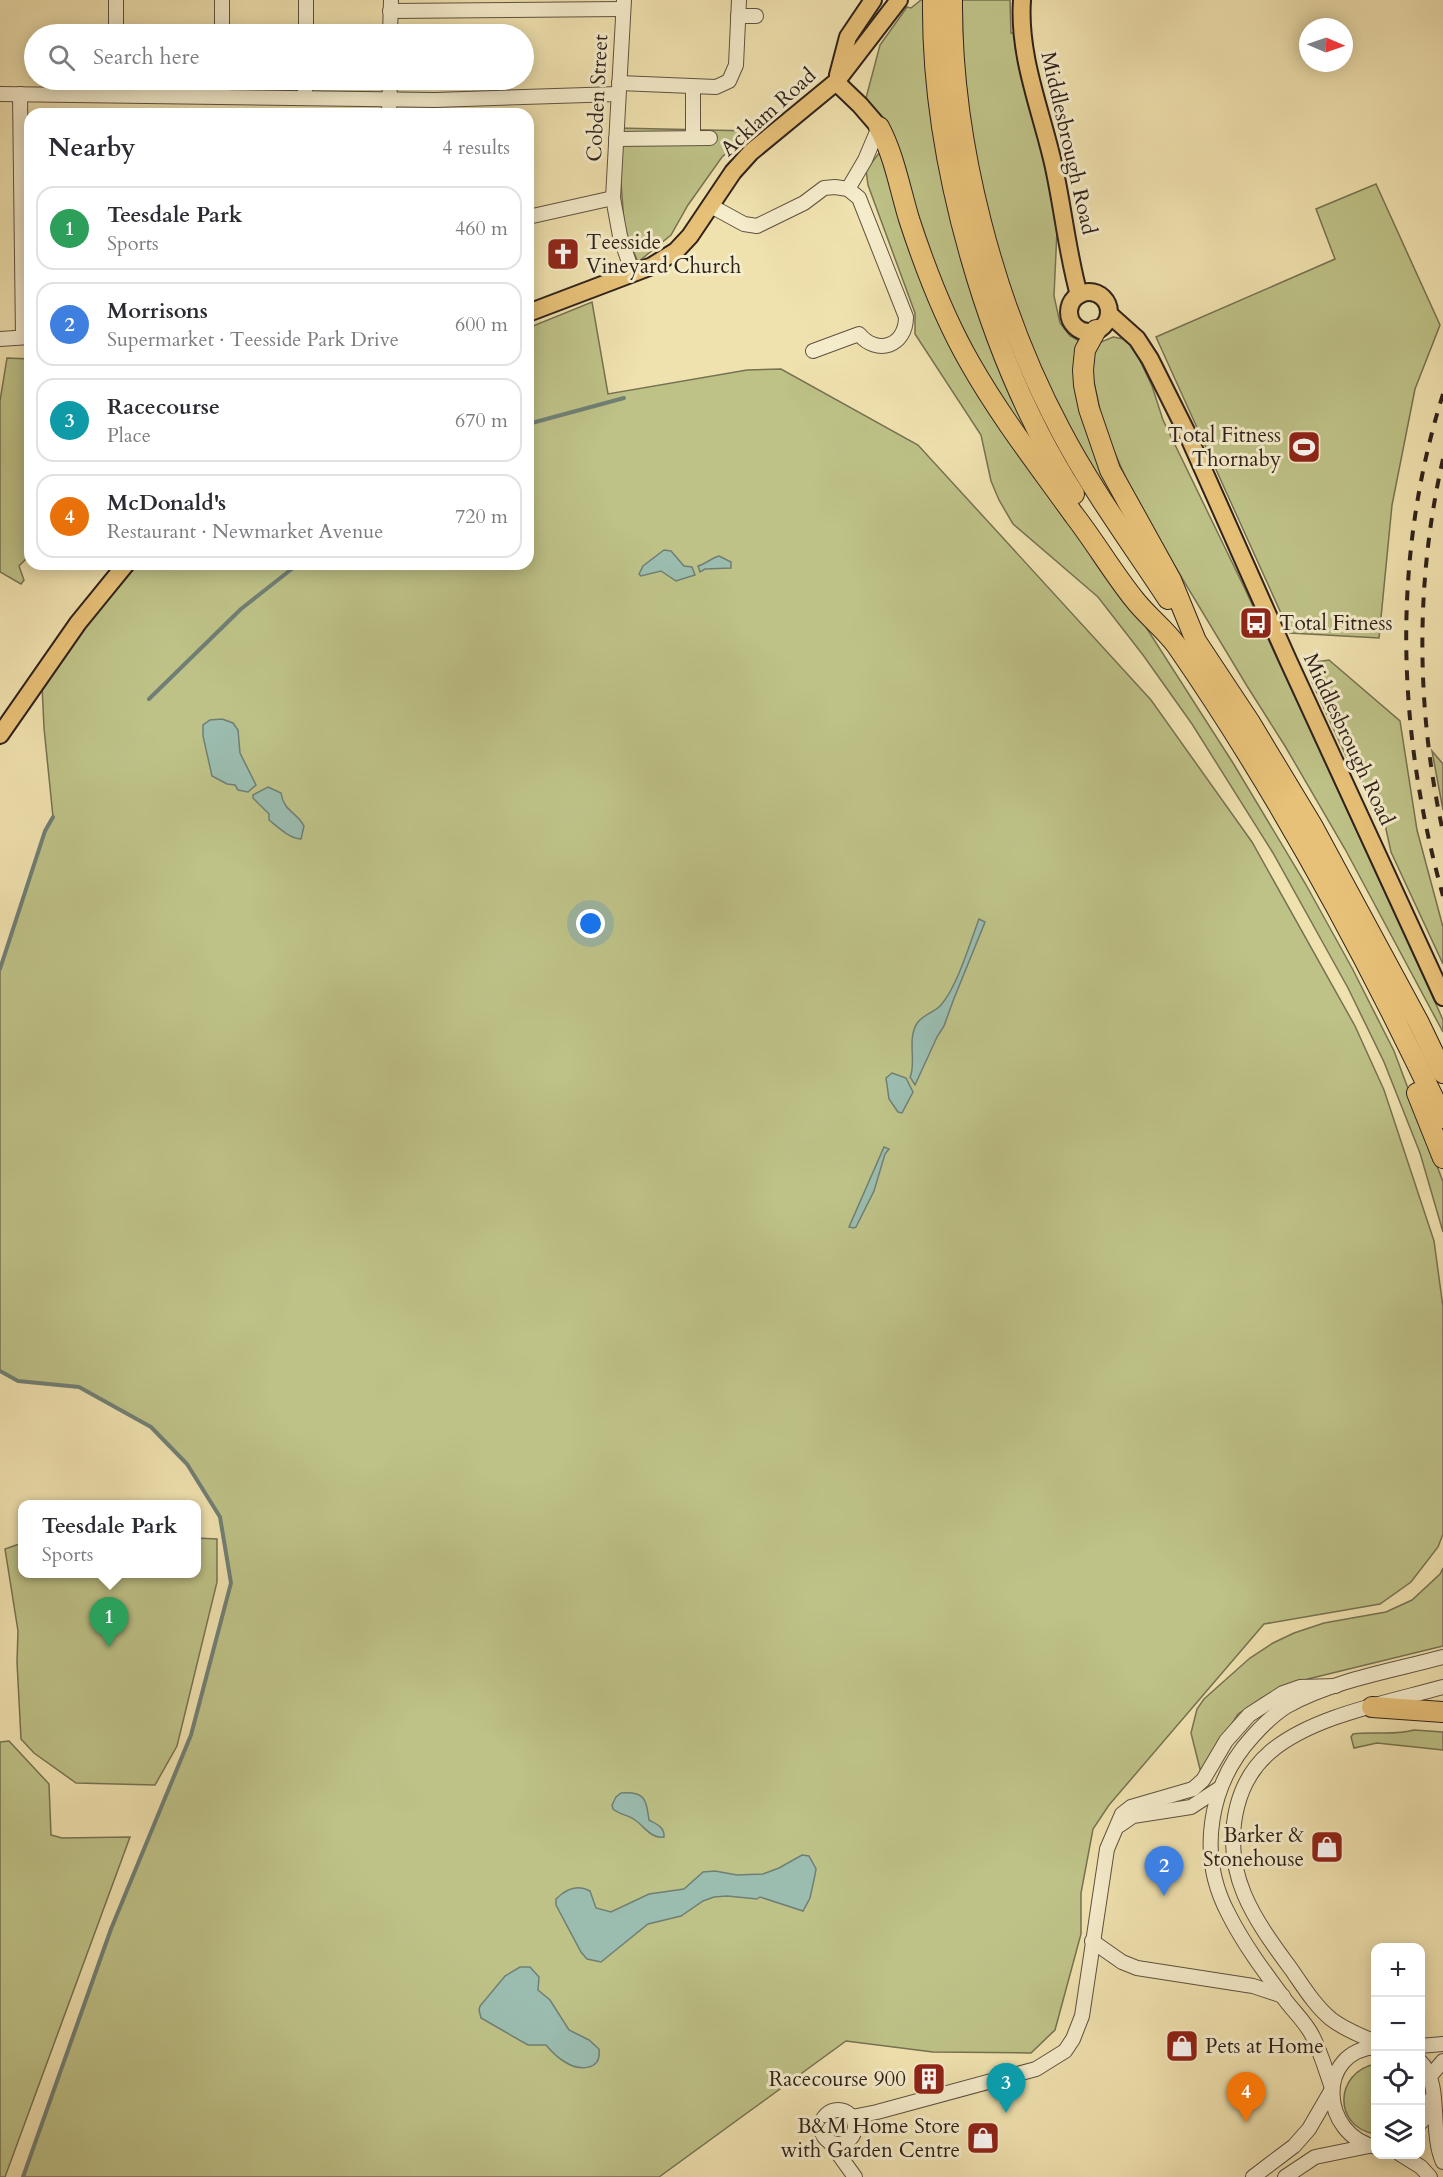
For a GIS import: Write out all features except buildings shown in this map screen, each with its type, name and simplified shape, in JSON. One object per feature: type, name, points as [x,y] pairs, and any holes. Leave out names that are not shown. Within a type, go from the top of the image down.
[{"type":"highway","points":[[933,0],[937,88],[945,149],[971,254],[1007,363],[1031,416],[1062,474],[1175,643],[1295,834],[1373,976],[1443,1118]]},
{"type":"highway","points":[[952,0],[956,85],[964,143],[991,255],[1026,354],[1061,432],[1093,487],[1249,722],[1313,827],[1419,1023],[1443,1073]]},
{"type":"highway","points":[[879,127],[888,143],[896,177],[925,268],[968,361],[999,409],[1135,600],[1175,643]]},
{"type":"highway","points":[[1096,330],[1085,350],[1083,370],[1089,409],[1110,470],[1171,580],[1196,641]]},
{"type":"highway","points":[[1373,976],[1393,1037],[1443,1158]]},
{"type":"highway","points":[[1419,1023],[1443,1057]]},
{"type":"highway","points":[[1372,1707],[1443,1712]]},
{"type":"main road","name":"Acklam Road","points":[[836,82],[848,37],[873,0]]},
{"type":"main road","name":"Acklam Road","points":[[534,312],[652,266],[676,251],[690,236],[733,172],[751,152],[836,82],[898,0]]},
{"type":"main road","name":"Middlesbrough Road","points":[[1022,0],[1023,42],[1053,164],[1079,295]]},
{"type":"main road","points":[[836,82],[879,127]]},
{"type":"main road","name":"Middlesbrough Road","points":[[1096,330],[1083,331],[1073,323],[1069,311],[1079,295],[1090,292],[1101,296],[1108,306],[1109,314],[1137,339],[1150,359],[1186,431],[1288,660],[1443,997]]},
{"type":"main road","points":[[1096,330],[1105,324],[1109,314]]},
{"type":"main road","points":[[0,735],[78,623],[121,570]]},
{"type":"street","points":[[116,0],[116,24]]},
{"type":"street","points":[[222,0],[222,24]]},
{"type":"street","points":[[306,0],[306,24]]},
{"type":"street","points":[[0,94],[435,100],[549,95],[619,88],[716,87],[729,81],[736,65],[739,0]]},
{"type":"street","points":[[390,24],[391,5],[624,5]]},
{"type":"street","name":"Cobden Street","points":[[624,5],[613,198],[620,236],[633,274]]},
{"type":"street","points":[[738,16],[756,16]]},
{"type":"street","points":[[693,87],[693,137]]},
{"type":"street","points":[[115,90],[115,95]]},
{"type":"street","points":[[222,90],[222,96]]},
{"type":"street","points":[[305,90],[305,98]]},
{"type":"street","points":[[389,90],[389,108]]},
{"type":"street","points":[[20,94],[24,143]]},
{"type":"street","points":[[848,189],[865,160],[879,127]]},
{"type":"street","points":[[616,139],[710,138]]},
{"type":"street","points":[[711,206],[744,224],[757,226],[804,203],[824,188],[848,189],[859,198],[906,316],[906,327],[893,343],[874,345],[866,342],[859,334],[813,351]]},
{"type":"street","points":[[534,216],[613,198]]},
{"type":"street","points":[[0,339],[24,337]]},
{"type":"street","points":[[1371,2146],[1354,2138],[1339,2122],[1335,2113],[1332,2090],[1312,2035],[1248,1948],[1227,1911],[1214,1876],[1210,1836],[1212,1817],[1220,1788],[1240,1750],[1271,1717],[1286,1707],[1336,1686],[1443,1657]]},
{"type":"street","points":[[854,2176],[824,2135],[822,2126],[828,2114],[840,2110],[852,2117],[877,2112],[1036,2069],[1065,2051],[1073,2039],[1082,2016],[1107,1849],[1122,1814],[1131,1807],[1193,1789],[1203,1780],[1226,1741],[1249,1715],[1284,1694],[1300,1687],[1336,1686]]},
{"type":"street","points":[[1371,2042],[1332,2019],[1317,2005],[1262,1930],[1239,1884],[1234,1866],[1232,1844],[1234,1819],[1239,1798],[1253,1770],[1268,1754],[1300,1732],[1372,1707],[1443,1687]]},
{"type":"street","points":[[1116,1828],[1133,1816],[1191,1807],[1220,1788]]},
{"type":"street","points":[[1092,1941],[1122,1962],[1137,1968],[1253,1986],[1283,1996]]},
{"type":"street","points":[[1425,2046],[1443,2044]]},
{"type":"street","points":[[1253,2177],[1294,2146],[1309,2129],[1332,2090],[1338,2071],[1349,2057],[1371,2046]]},
{"type":"street","points":[[1425,2118],[1433,2082],[1443,2061]]},
{"type":"street","points":[[1425,2069],[1433,2082],[1436,2141],[1443,2162]]},
{"type":"street","points":[[852,2117],[855,2129],[850,2139],[854,2176]]},
{"type":"street","points":[[829,2141],[843,2143],[850,2139]]},
{"type":"street","points":[[1285,2177],[1315,2157],[1371,2147]]},
{"type":"street","points":[[1408,2159],[1421,2167],[1430,2177]]},
{"type":"green space","points":[[923,0],[930,90],[1034,442],[986,373],[942,287],[886,125],[866,98],[880,45],[907,7],[911,8]]},
{"type":"green space","points":[[962,0],[1010,0],[1011,33],[1017,33],[1053,196],[1057,230],[1054,296],[1060,323],[1070,336],[1081,342],[1122,506],[1117,508],[1068,430],[1019,318],[994,242],[973,148],[963,58]]},
{"type":"green space","points":[[617,128],[752,131],[722,157],[688,205],[671,235],[638,262],[624,223]]},
{"type":"green space","points":[[883,148],[928,287],[1233,763],[1305,883],[1352,968],[1394,1051],[1443,1182],[1443,1232],[1420,1153],[1384,1062],[1348,988],[1273,853],[1192,724],[1098,597],[1013,524],[999,500],[991,481],[981,435],[915,334],[915,313],[868,185],[866,170]]},
{"type":"green space","name":"Total Fitness Thornaby","points":[[1376,184],[1440,325],[1415,389],[1392,505],[1379,638],[1290,633],[1156,337],[1335,259],[1316,209]]},
{"type":"green space","points":[[592,302],[608,394],[747,370],[781,369],[918,445],[1151,700],[1252,842],[1355,1026],[1384,1090],[1434,1241],[1443,1307],[1443,1534],[1438,1547],[1411,1582],[1380,1604],[1264,1624],[1109,1805],[1093,1829],[1081,1893],[1081,1934],[1055,2030],[1031,2053],[933,2052],[846,2041],[659,2177],[23,2177],[111,1929],[191,1735],[231,1583],[220,1517],[187,1464],[151,1427],[79,1387],[18,1381],[0,1371],[0,969],[45,831],[53,817],[42,685],[79,631],[133,570],[534,570],[534,326]]},
{"type":"green space","points":[[1113,337],[1124,339],[1134,348],[1152,386],[1163,420],[1245,589],[1425,979],[1443,1020],[1443,1032],[1345,849],[1138,505],[1104,429],[1091,368],[1095,350],[1101,342]]},
{"type":"green space","points":[[7,358],[24,359],[24,561],[19,566],[24,580],[21,584],[0,572],[0,401]]},
{"type":"green space","points":[[1329,660],[1400,721],[1417,830],[1443,927],[1443,964],[1391,852],[1384,820],[1375,797],[1353,771],[1309,674],[1316,662]]},
{"type":"green space","points":[[1432,751],[1443,764],[1443,810]]},
{"type":"green space","points":[[201,1538],[217,1539],[217,1582],[177,1746],[155,1785],[76,1783],[34,1753],[21,1739],[17,1662],[18,1631],[5,1549],[18,1544],[18,1578],[201,1578]]},
{"type":"green space","points":[[1443,1568],[1443,1646],[1308,1679],[1262,1698],[1238,1714],[1201,1773],[1191,1733],[1197,1709],[1204,1699],[1250,1658],[1294,1633],[1324,1623],[1386,1612],[1412,1600],[1440,1574]]},
{"type":"green space","points":[[1414,1730],[1443,1732],[1443,1750],[1377,1743],[1354,1748],[1351,1737],[1353,1734],[1399,1733]]},
{"type":"green space","points":[[9,1741],[49,1784],[51,1835],[62,1838],[130,1837],[5,2177],[0,2177],[0,1742]]},
{"type":"green space","points":[[1371,2066],[1371,2133],[1361,2129],[1352,2121],[1346,2111],[1344,2100],[1346,2088],[1352,2078],[1362,2069]]},
{"type":"shaded area","points":[[664,550],[671,551],[684,566],[692,567],[695,575],[676,581],[661,571],[641,576],[639,574],[643,566]]},
{"type":"shaded area","points":[[719,556],[731,562],[731,568],[705,569],[700,572],[698,566]]},
{"type":"shaded area","points":[[222,719],[233,723],[238,730],[240,753],[256,785],[248,792],[238,790],[235,785],[227,784],[212,776],[203,736],[203,725],[210,720]]},
{"type":"shaded area","points":[[268,787],[281,793],[287,808],[304,826],[301,839],[288,835],[269,820],[269,814],[253,798],[253,795]]},
{"type":"shaded area","points":[[979,919],[985,922],[944,1026],[915,1085],[910,1077],[913,1065],[914,1028],[947,997],[963,964]]},
{"type":"shaded area","points":[[892,1073],[906,1078],[913,1092],[902,1113],[898,1112],[889,1099],[886,1078]]},
{"type":"shaded area","points":[[884,1147],[889,1149],[885,1154],[874,1191],[856,1227],[849,1227]]},
{"type":"shaded area","points":[[621,1793],[635,1793],[643,1798],[649,1820],[662,1828],[664,1837],[655,1836],[633,1818],[613,1809],[612,1805],[616,1797]]},
{"type":"shaded area","points":[[802,1855],[809,1856],[816,1869],[810,1898],[803,1911],[760,1897],[757,1899],[714,1897],[703,1901],[681,1916],[648,1924],[601,1962],[587,1959],[581,1952],[556,1905],[556,1899],[564,1893],[581,1888],[590,1891],[596,1908],[611,1912],[649,1894],[684,1889],[703,1872],[715,1871],[737,1875],[763,1874]]},
{"type":"shaded area","points":[[520,1967],[530,1967],[539,1977],[538,1990],[550,2000],[569,2030],[589,2040],[599,2049],[597,2062],[583,2068],[571,2065],[546,2045],[528,2045],[481,2018],[480,2006],[505,1976]]},
{"type":"waterway","points":[[534,422],[624,398]]},
{"type":"waterway","points":[[149,699],[241,609],[290,570]]},
{"type":"waterway","points":[[0,969],[45,831],[53,817]]},
{"type":"waterway","points":[[0,1371],[18,1381],[79,1387],[151,1427],[187,1464],[220,1517],[231,1583],[191,1735],[111,1929],[23,2177]]},
{"type":"railway","points":[[1443,394],[1426,456],[1415,519],[1408,582],[1406,645],[1409,708],[1416,771],[1443,896]]},
{"type":"railway","points":[[1443,459],[1427,552],[1422,646],[1428,739],[1443,832]]},
{"type":"place","name":"Teesside Vineyard Church","points":[[563,254]]},
{"type":"place","name":"Total Fitness Thornaby","points":[[1304,447]]},
{"type":"place","name":"Total Fitness","points":[[1256,623]]},
{"type":"place","name":"Teesdale Park","points":[[109,1647]]},
{"type":"place","name":"Barker & Stonehouse","points":[[1327,1847]]},
{"type":"place","name":"Morrisons","points":[[1164,1896]]},
{"type":"place","name":"Pets at Home","points":[[1182,2046]]},
{"type":"place","name":"Racecourse 900","points":[[929,2079]]},
{"type":"place","name":"Racecourse","points":[[1006,2113]]},
{"type":"place","name":"McDonald's","points":[[1246,2122]]},
{"type":"place","name":"B&M Home Store with Garden Centre","points":[[983,2138]]}]
